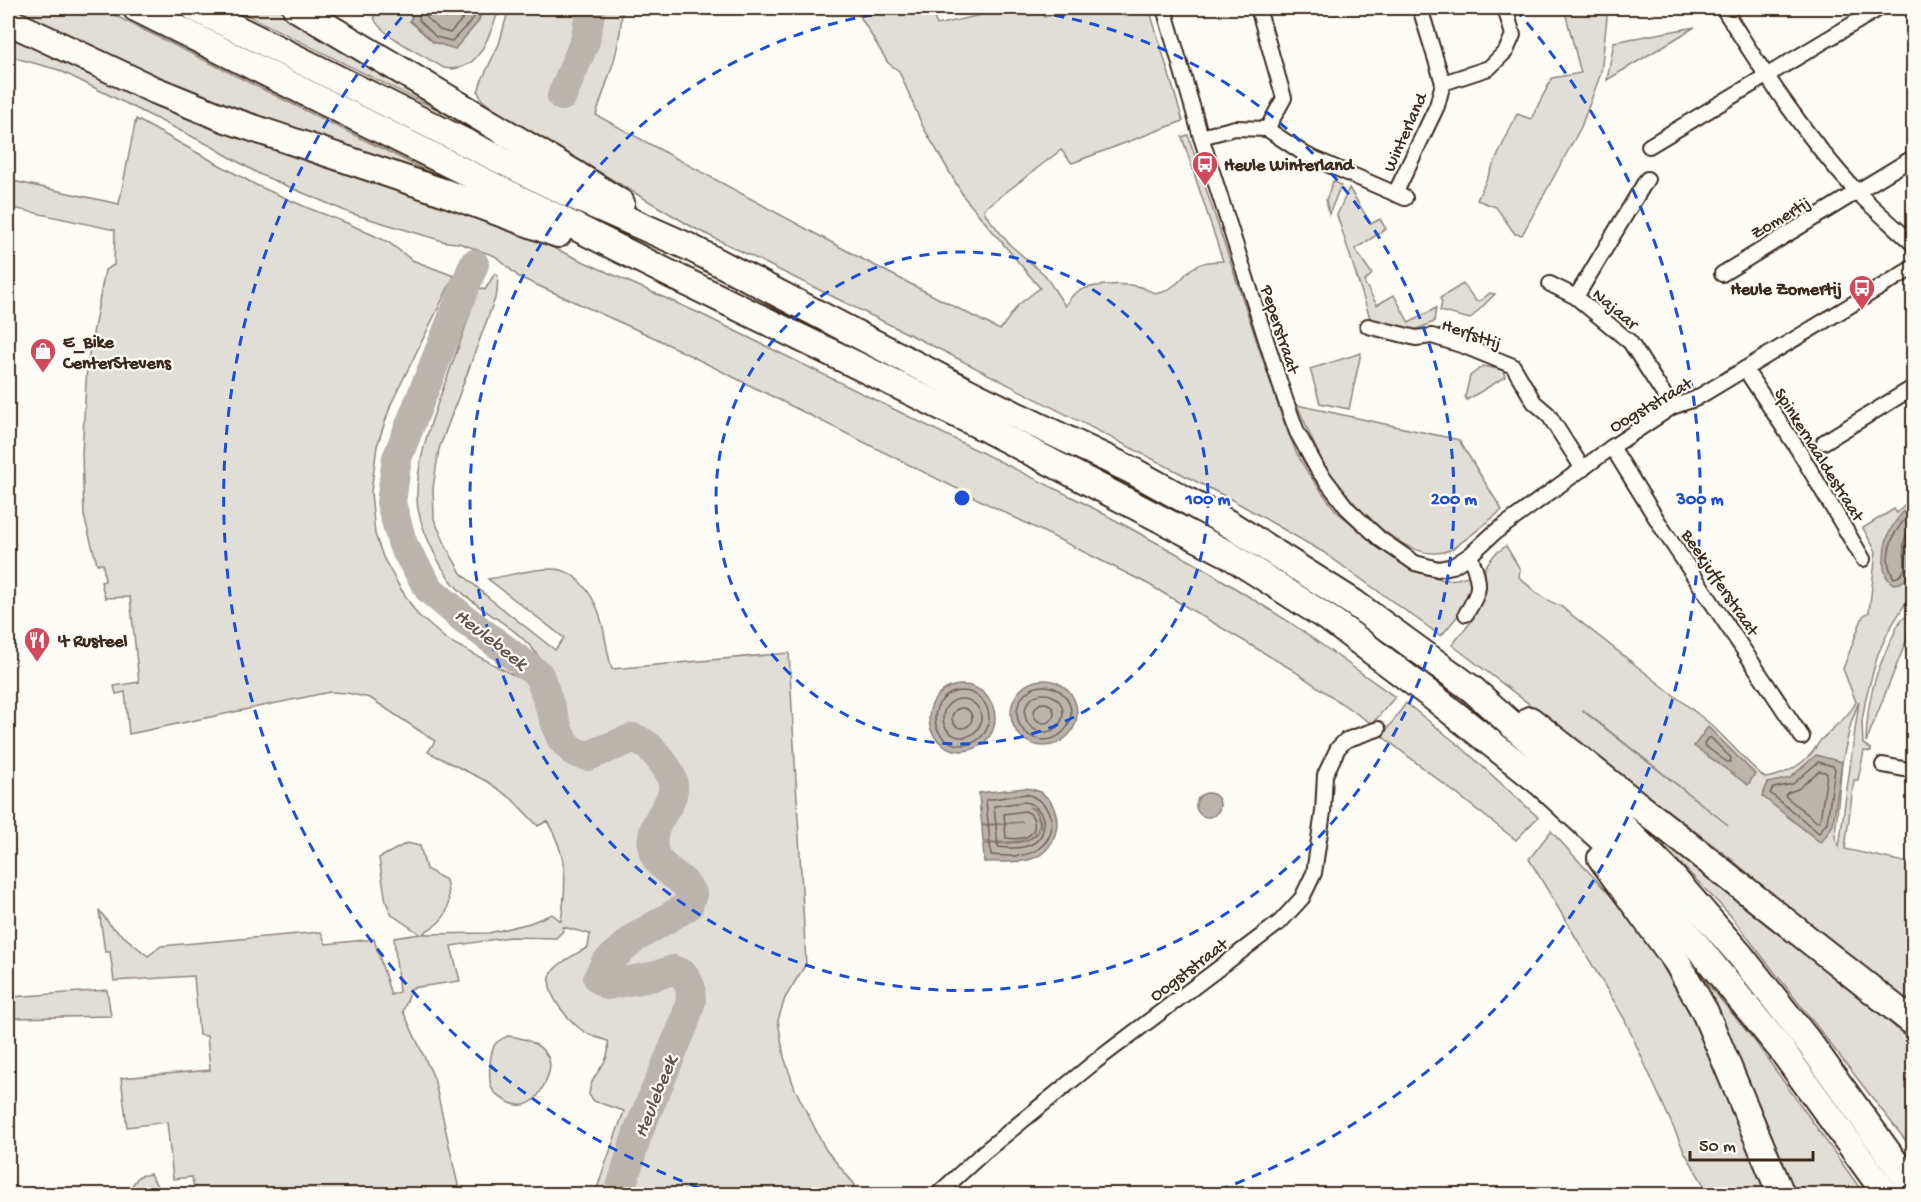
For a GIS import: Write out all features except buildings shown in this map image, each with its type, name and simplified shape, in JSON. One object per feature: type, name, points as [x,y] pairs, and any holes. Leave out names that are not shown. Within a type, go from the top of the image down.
[{"type":"highway","points":[[136,8],[983,427],[1226,553],[1335,623],[1437,700],[1540,783],[1604,841],[1650,888],[1781,1049],[1886,1194]]},
{"type":"highway","points":[[195,8],[569,194],[689,247],[978,397],[1131,470],[1231,525],[1354,603],[1472,689],[1595,799],[1668,872],[1740,955],[1810,1044],[1914,1189]]},
{"type":"highway","points":[[296,8],[575,174],[689,247]]},
{"type":"highway","points":[[8,21],[152,89],[226,118],[443,192],[672,275]]},
{"type":"highway","points":[[1472,689],[1513,706],[1914,1023]]},
{"type":"highway","points":[[1540,783],[1613,872],[1677,962],[1706,1012],[1781,1194]]},
{"type":"street","name":"Peperstraat","points":[[1164,8],[1201,136],[1284,399],[1297,432],[1318,470],[1347,508],[1380,539],[1415,563],[1438,569],[1453,566],[1470,555]]},
{"type":"street","points":[[1201,136],[1234,128],[1267,129],[1284,98],[1258,8]]},
{"type":"street","name":"Winterland","points":[[1267,129],[1306,155],[1400,196],[1437,106],[1443,83],[1420,8]]},
{"type":"street","name":"Winterland","points":[[1443,83],[1489,68],[1506,51],[1513,35],[1505,8]]},
{"type":"street","points":[[1723,8],[1765,76],[1808,134],[1857,191],[1914,245]]},
{"type":"street","points":[[1649,146],[1878,9]]},
{"type":"street","name":"Zomertij","points":[[1722,274],[1914,157]]},
{"type":"street","name":"Najaar","points":[[1576,297],[1647,179]]},
{"type":"street","name":"Oogststraat","points":[[1470,555],[1494,533],[1582,468],[1672,407],[1695,399],[1914,267]]},
{"type":"street","name":"Najaar","points":[[1550,284],[1576,297],[1630,342],[1672,407]]},
{"type":"street","name":"Herfsttij","points":[[1368,326],[1416,338],[1432,336],[1464,346],[1512,366],[1534,402],[1548,414],[1582,468]]},
{"type":"street","name":"Spinkernaaldestraat","points":[[1745,369],[1797,448],[1863,559]]},
{"type":"street","points":[[1824,442],[1914,387]]},
{"type":"street","name":"Beekjufferstraat","points":[[1612,447],[1664,531],[1802,737]]},
{"type":"street","points":[[1466,614],[1478,596],[1479,581],[1470,555]]},
{"type":"street","name":"Oogststraat","points":[[938,1194],[984,1152],[1096,1061],[1287,914],[1302,898],[1314,873],[1323,812],[1325,775],[1338,748],[1346,740],[1378,729]]},
{"type":"street","points":[[1883,765],[1914,771]]},
{"type":"shaded area","points":[[17,8],[100,8],[499,207],[230,109],[112,60],[18,14]]},
{"type":"shaded area","points":[[233,8],[280,8],[522,152]]},
{"type":"shaded area","points":[[375,8],[415,8],[410,21],[478,22],[483,8],[500,8],[487,40],[475,59],[456,68],[444,68],[381,28],[375,20]]},
{"type":"shaded area","points":[[509,8],[581,8],[576,35],[552,94],[568,102],[593,43],[598,8],[639,8],[622,11],[616,53],[596,115],[864,260],[1000,330],[1018,305],[1040,288],[964,197],[923,127],[899,71],[888,63],[855,8],[930,8],[937,25],[1011,8],[1041,8],[1044,17],[1075,8],[1149,8],[1183,121],[1072,163],[1061,150],[984,209],[986,215],[1010,245],[1045,275],[1065,306],[1079,291],[1096,286],[1125,285],[1141,287],[1154,293],[1163,292],[1174,286],[1197,266],[1223,261],[1182,137],[1188,135],[1281,414],[1296,452],[1308,473],[1336,511],[1414,571],[1444,580],[1468,576],[1472,578],[1470,594],[1463,609],[1441,636],[1323,552],[1236,502],[943,351],[694,228],[495,110],[482,100],[478,92],[499,44]]},
{"type":"shaded area","points":[[1564,8],[1605,8],[1607,17],[1601,73],[1581,127],[1522,235],[1515,234],[1496,207],[1477,200],[1517,114],[1531,119],[1552,78],[1581,73]]},
{"type":"shaded area","points":[[1695,27],[1607,80],[1614,42]]},
{"type":"shaded area","points":[[18,37],[551,247],[701,314],[1082,502],[1203,568],[1291,623],[1395,697],[1372,724],[1291,669],[1148,584],[655,338],[519,277],[495,256],[459,243],[446,242],[350,213],[259,174],[211,146],[59,70],[8,56],[10,45]]},
{"type":"shaded area","points":[[136,119],[256,185],[347,223],[388,242],[412,260],[454,276],[391,404],[377,446],[371,492],[375,534],[383,557],[417,614],[447,640],[536,687],[560,742],[576,759],[587,765],[618,750],[635,748],[642,750],[655,761],[668,781],[669,790],[650,822],[647,844],[656,864],[681,889],[682,896],[678,905],[625,941],[590,974],[594,987],[604,990],[663,979],[679,979],[683,987],[682,1011],[642,1110],[613,1194],[595,1194],[624,1111],[594,1101],[589,1095],[593,1080],[607,1057],[608,1041],[583,1031],[567,1017],[550,988],[553,971],[588,947],[590,934],[563,927],[563,931],[556,938],[510,937],[451,946],[460,981],[412,988],[403,1011],[434,1078],[460,1194],[195,1194],[192,1177],[173,1179],[167,1122],[127,1127],[121,1078],[210,1070],[207,1036],[199,1035],[194,976],[114,981],[110,952],[105,952],[99,910],[111,926],[148,956],[161,946],[321,932],[326,944],[374,939],[391,995],[399,992],[394,938],[420,934],[392,915],[386,902],[379,858],[407,843],[420,846],[426,869],[446,880],[449,897],[446,913],[439,922],[423,934],[489,933],[530,923],[552,914],[561,921],[565,881],[559,846],[547,821],[538,826],[512,799],[488,782],[428,752],[435,741],[370,698],[330,692],[129,734],[125,692],[116,694],[114,686],[139,682],[130,597],[105,598],[101,582],[105,581],[103,564],[97,564],[84,516],[82,453],[87,365],[105,270],[114,265],[115,230],[8,207],[8,180],[119,204]]},
{"type":"shaded area","points":[[1333,181],[1341,185],[1329,214],[1326,200]]},
{"type":"shaded area","points":[[1349,188],[1371,224],[1380,219],[1386,229],[1355,249],[1372,274],[1364,282],[1377,305],[1394,295],[1409,323],[1436,308],[1434,322],[1415,330],[1371,321],[1337,215]]},
{"type":"shaded area","points":[[495,273],[498,276],[497,293],[439,449],[433,488],[434,519],[461,573],[555,650],[564,638],[488,579],[553,569],[567,572],[579,580],[598,610],[612,669],[789,653],[806,964],[785,998],[778,1020],[784,1057],[795,1089],[826,1150],[855,1185],[848,1192],[851,1194],[627,1194],[631,1182],[628,1180],[687,1027],[695,988],[689,973],[682,967],[670,964],[618,980],[608,975],[613,964],[623,954],[679,921],[690,913],[696,904],[697,897],[694,890],[665,860],[657,845],[661,823],[682,786],[663,753],[641,731],[623,731],[588,751],[575,743],[560,720],[548,678],[536,653],[517,634],[473,602],[453,583],[435,555],[425,532],[417,500],[424,446],[478,287],[485,290]]},
{"type":"shaded area","points":[[1463,284],[1476,301],[1480,301],[1490,293],[1495,294],[1470,319],[1440,311],[1442,302],[1440,298]]},
{"type":"shaded area","points":[[1361,353],[1349,409],[1320,403],[1310,369]]},
{"type":"shaded area","points":[[1483,366],[1503,370],[1505,377],[1467,400],[1465,397],[1470,376]]},
{"type":"shaded area","points":[[1297,405],[1459,440],[1502,510],[1467,539],[1447,551],[1431,553],[1414,549],[1396,540],[1364,513],[1337,484],[1319,455]]},
{"type":"shaded area","points":[[1913,497],[1913,591],[1889,630],[1878,654],[1866,697],[1862,722],[1863,744],[1871,749],[1871,752],[1864,751],[1858,780],[1854,780],[1845,849],[1913,864],[1913,1016],[1730,858],[1452,645],[1471,622],[1484,596],[1485,567],[1495,554],[1506,546],[1520,569],[1519,577],[1533,589],[1559,605],[1708,722],[1765,778],[1778,775],[1789,771],[1805,760],[1821,740],[1849,713],[1856,702],[1843,669],[1863,616],[1869,612],[1876,552],[1863,528],[1894,509],[1897,513]],"holes":[[[1859,701],[1839,847],[1835,837],[1842,762],[1851,723]],[[1583,710],[1728,825],[1583,711]]]},
{"type":"shaded area","points":[[1913,617],[1913,624],[1866,742],[1869,707],[1876,678],[1901,619]]},
{"type":"shaded area","points":[[1406,703],[1460,746],[1538,817],[1516,840],[1382,736]]},
{"type":"shaded area","points":[[1601,781],[1747,897],[1913,1043],[1913,1150],[1730,915]]},
{"type":"shaded area","points":[[1551,831],[1636,923],[1677,990],[1709,1050],[1768,1194],[1709,1194],[1684,1151],[1624,1018],[1529,859]]},
{"type":"shaded area","points":[[1664,931],[1754,1040],[1864,1194],[1794,1194],[1775,1151]]},
{"type":"shaded area","points":[[107,990],[111,1016],[13,1018],[12,997]]},
{"type":"shaded area","points":[[508,1036],[533,1043],[546,1053],[549,1060],[550,1069],[541,1091],[534,1100],[524,1105],[505,1100],[492,1089],[491,1085],[492,1052],[497,1042]]},
{"type":"shaded area","points":[[150,1174],[159,1189],[159,1194],[117,1194],[131,1187],[139,1176]]},
{"type":"water","points":[[415,8],[483,8],[478,22],[455,49],[433,42],[410,21]]},
{"type":"water","points":[[1913,502],[1913,532],[1909,551],[1912,564],[1909,577],[1900,583],[1893,584],[1884,570],[1886,541],[1896,520]]},
{"type":"water","points":[[1044,680],[1057,683],[1067,690],[1074,700],[1077,713],[1074,726],[1067,736],[1057,743],[1044,746],[1031,743],[1021,736],[1014,726],[1011,713],[1014,700],[1021,690],[1031,683]]},
{"type":"water","points":[[962,685],[975,688],[985,695],[992,705],[995,718],[992,731],[985,741],[975,748],[962,751],[949,748],[939,741],[932,731],[929,718],[932,705],[939,695],[949,688]]},
{"type":"water","points":[[1708,727],[1755,774],[1748,785],[1694,746]]},
{"type":"water","points":[[1816,755],[1842,762],[1833,825],[1821,843],[1762,796],[1768,783],[1790,778]]},
{"type":"water","points":[[1026,788],[1040,792],[1049,799],[1054,808],[1057,818],[1054,839],[1041,854],[1026,861],[984,862],[983,844],[1026,841],[1039,832],[1041,824],[1036,810],[1029,807],[1035,811],[1040,823],[1033,836],[1017,841],[983,842],[982,826],[1023,822],[982,825],[979,793]]},
{"type":"water","points":[[1208,793],[1213,794],[1219,800],[1219,810],[1213,816],[1208,817],[1203,816],[1197,810],[1196,805],[1197,800],[1203,794]]},
{"type":"waterway","name":"Heulebeek","points":[[562,96],[585,41],[591,8]]},
{"type":"waterway","name":"Heulebeek","points":[[474,264],[397,458],[391,503],[403,545],[429,589],[463,618],[539,675],[561,738],[574,752],[588,756],[633,738],[652,749],[670,774],[673,786],[672,796],[656,824],[653,849],[661,864],[684,883],[692,894],[688,906],[636,937],[605,964],[598,978],[607,985],[651,977],[673,970],[684,975],[690,986],[691,1001],[684,1024],[638,1132],[619,1194]]},
{"type":"place","name":"Heule Winterland","points":[[1205,187]]},
{"type":"place","name":"Heule Zomertij","points":[[1862,311]]},
{"type":"place","name":"E_Bike CenterStevens","points":[[43,374]]},
{"type":"place","name":"'t Rusteel","points":[[37,663]]}]
